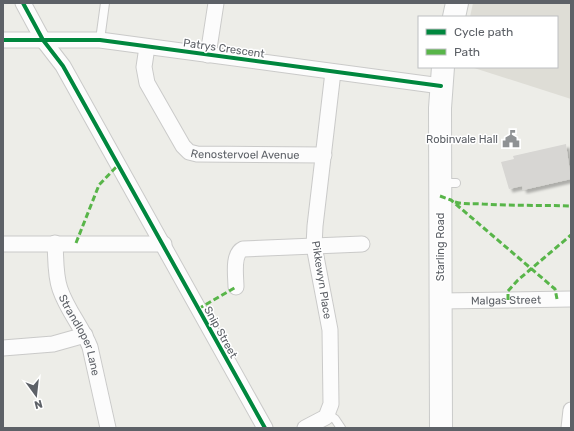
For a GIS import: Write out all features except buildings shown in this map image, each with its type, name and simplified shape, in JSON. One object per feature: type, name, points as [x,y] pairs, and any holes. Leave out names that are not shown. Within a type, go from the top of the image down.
[{"type":"street","name":"Snip Street","points":[[23,3],[43,40],[63,66],[164,244],[265,428]]},
{"type":"street","points":[[208,55],[216,3]]},
{"type":"street","points":[[454,16],[457,3]]},
{"type":"street","name":"Patrys Crescent","points":[[3,40],[100,40],[333,72],[442,77]]},
{"type":"street","name":"Renostervoel Avenue","points":[[147,47],[144,67],[147,83],[183,146],[189,152],[198,154],[324,155]]},
{"type":"street","name":"Pikkewyn Place","points":[[328,414],[331,404],[330,330],[314,246],[333,72]]},
{"type":"street","name":"Starling Road","points":[[441,428],[441,301],[448,183],[442,77]]},
{"type":"street","name":"Strandloper Lane","points":[[56,243],[59,288],[85,335],[97,372],[108,428]]},
{"type":"street","points":[[3,244],[164,244]]},
{"type":"street","points":[[236,287],[237,257],[240,250],[362,244]]},
{"type":"street","name":"Malgas Street","points":[[441,301],[571,299]]},
{"type":"street","points":[[3,348],[53,344],[85,335]]},
{"type":"street","points":[[569,428],[571,410]]},
{"type":"street","points":[[305,428],[323,419],[328,414]]},
{"type":"lane","points":[[100,40],[105,3]]},
{"type":"lane","points":[[328,414],[336,419],[341,428]]},
{"type":"shaded area","points":[[473,3],[571,3],[571,99],[474,68],[558,68],[558,16],[470,16]]},
{"type":"marked path","points":[[76,243],[99,185],[118,165]]},
{"type":"marked path","points":[[440,196],[451,200],[555,289],[557,299]]},
{"type":"marked path","points":[[455,202],[466,204],[571,206]]},
{"type":"marked path","points":[[508,300],[508,291],[518,280],[571,235]]},
{"type":"marked path","points":[[198,309],[236,287]]},
{"type":"cycle path","points":[[23,3],[43,40],[63,66],[265,428]]},
{"type":"cycle path","points":[[3,40],[100,40],[441,86]]},
{"type":"place","name":"Robinvale Hall","points":[[511,139]]}]
